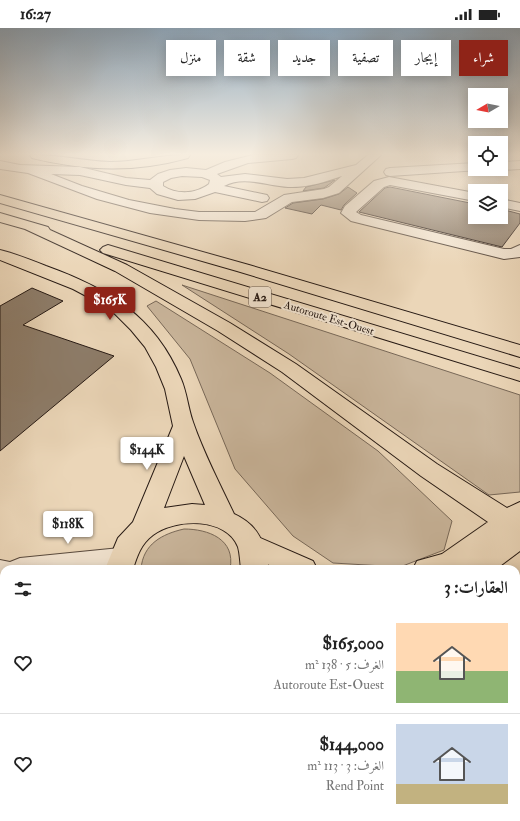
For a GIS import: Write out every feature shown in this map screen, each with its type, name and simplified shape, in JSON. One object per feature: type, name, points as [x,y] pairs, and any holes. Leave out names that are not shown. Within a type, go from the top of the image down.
[{"type":"main road","name":"Autoroute Est-Ouest","points":[[0,200],[243,268],[520,351]]},
{"type":"main road","name":"Autoroute Est-Ouest","points":[[0,217],[520,375]]},
{"type":"main road","points":[[30,226],[121,268],[224,327],[289,368],[429,470],[517,525]]},
{"type":"main road","points":[[0,255],[70,281],[96,294],[121,309],[144,333],[165,364],[175,389],[183,427],[224,519]]},
{"type":"main road","points":[[144,528],[183,427]]},
{"type":"main road","points":[[120,564],[129,542],[144,528],[162,518],[183,513],[204,513],[224,519],[240,530],[253,557],[286,565]]},
{"type":"main road","points":[[440,565],[450,562],[469,550],[517,525]]},
{"type":"main road","points":[[480,565],[484,563],[517,525]]},
{"type":"street","points":[[86,192],[173,214],[202,217],[258,216],[286,199],[330,192]]},
{"type":"street","points":[[167,192],[178,195],[195,195],[202,192]]},
{"type":"street","points":[[236,192],[262,198]]},
{"type":"street","points":[[370,192],[350,209],[348,213],[356,218],[504,254],[514,254],[520,250]]},
{"type":"street","points":[[447,192],[468,196]]},
{"type":"street","points":[[508,204],[520,207]]},
{"type":"street","points":[[100,565],[120,564]]},
{"type":"shaded area","points":[[182,285],[520,395],[520,492],[489,495],[289,354]]},
{"type":"shaded area","points":[[156,301],[270,373],[378,451],[452,521],[444,550],[405,565],[333,563],[293,536],[235,469],[190,359],[147,306]]},
{"type":"shaded area","points":[[193,529],[211,534],[218,538],[229,550],[230,565],[142,565],[145,553],[155,542],[161,537],[176,531]]},
{"type":"building","points":[[342,192],[357,193],[344,205],[341,210],[321,205],[312,214],[285,208],[293,203],[323,199]]},
{"type":"building","points":[[381,192],[415,192],[468,203],[468,224],[508,224],[508,211],[520,214],[520,223],[502,247],[359,212]]},
{"type":"building","points":[[32,288],[63,301],[23,325],[114,356],[0,451],[0,306]]}]
